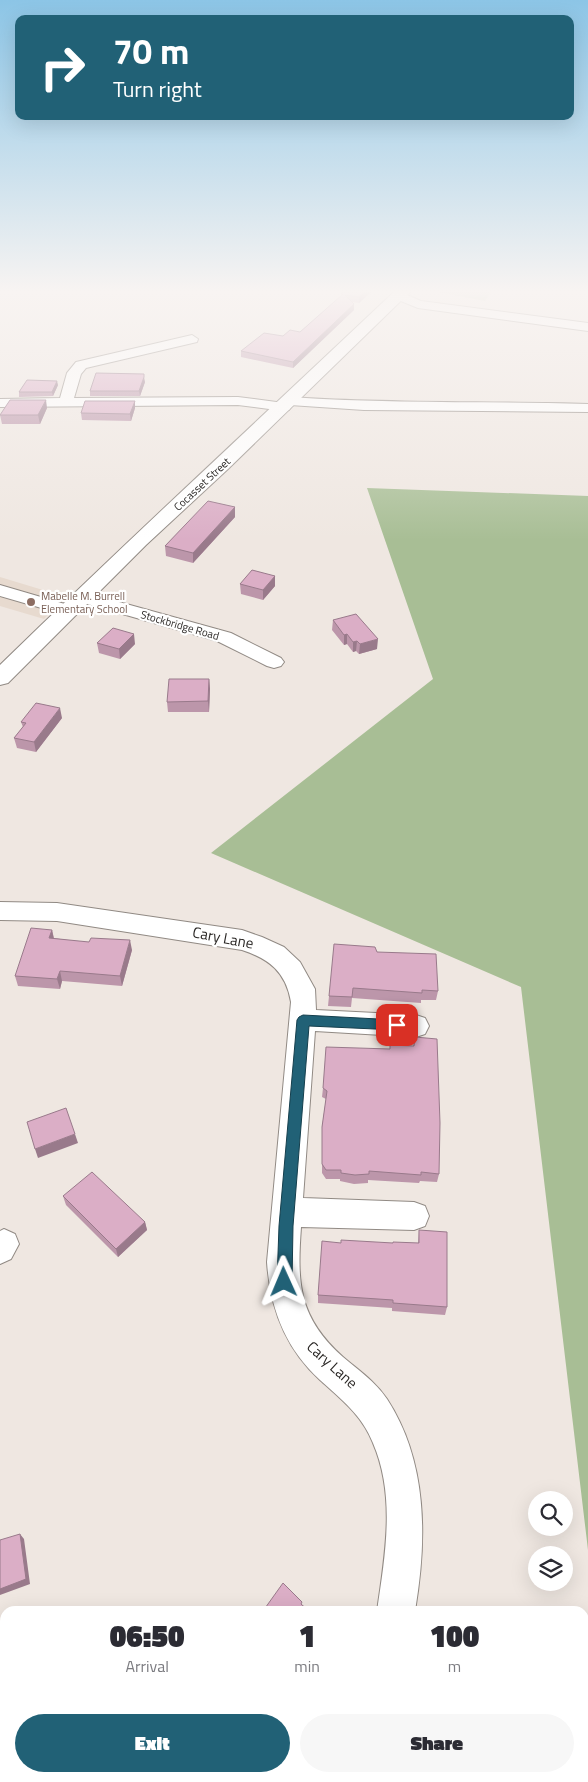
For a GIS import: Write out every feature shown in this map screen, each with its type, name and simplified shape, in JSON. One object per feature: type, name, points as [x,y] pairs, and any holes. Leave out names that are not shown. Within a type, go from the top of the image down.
[{"type":"main road","name":"Cocasset Street","points":[[0,678],[139,541],[319,373]]},
{"type":"street","points":[[66,403],[74,373]]},
{"type":"street","points":[[0,403],[245,402],[403,408],[530,406],[588,408]]},
{"type":"street","points":[[0,590],[69,611]]},
{"type":"street","name":"Stockbridge Road","points":[[83,597],[224,637],[274,662]]},
{"type":"street","name":"Cary Lane","points":[[0,911],[57,912],[225,937],[258,944],[281,957],[297,976],[303,989],[303,1020],[287,1212],[284,1282],[288,1304],[303,1340],[317,1355],[361,1392],[375,1410],[385,1426],[400,1468],[403,1492],[403,1556],[397,1606]]},
{"type":"street","points":[[303,1020],[416,1026]]},
{"type":"street","points":[[287,1212],[414,1216]]},
{"type":"shaded area","name":"Mabelle M. Burrell Elementary School","points":[[0,577],[66,597],[44,619],[0,606]]},
{"type":"green space","points":[[367,488],[588,496],[588,1550],[521,987],[211,853],[433,679]]},
{"type":"building","points":[[96,373],[144,374],[139,391],[90,391]]},
{"type":"building","points":[[27,380],[57,381],[52,392],[19,392]]},
{"type":"building","points":[[10,400],[46,400],[38,415],[0,415]]},
{"type":"building","points":[[85,401],[135,401],[130,414],[81,413]]},
{"type":"building","points":[[208,501],[235,507],[193,553],[165,546]]},
{"type":"building","points":[[252,570],[275,576],[263,590],[240,584]]},
{"type":"building","points":[[356,614],[378,639],[360,644],[357,641],[353,642],[347,634],[344,635],[333,620]]},
{"type":"building","points":[[113,628],[134,634],[119,649],[97,643]]},
{"type":"building","points":[[169,679],[209,679],[208,701],[167,702]]},
{"type":"building","points":[[36,703],[60,708],[34,742],[14,738],[26,723],[21,722]]},
{"type":"building","points":[[31,928],[52,930],[49,938],[89,942],[91,938],[130,940],[120,976],[60,971],[57,979],[15,976]]},
{"type":"building","points":[[334,944],[375,947],[377,952],[436,954],[438,991],[422,990],[422,993],[353,988],[352,997],[329,996]]},
{"type":"building","points":[[415,1037],[437,1039],[440,1123],[439,1174],[421,1172],[421,1175],[369,1171],[369,1174],[355,1175],[341,1173],[341,1170],[326,1170],[322,1164],[322,1127],[327,1091],[323,1088],[326,1047],[390,1049],[390,1045],[414,1046]]},
{"type":"building","points":[[66,1108],[75,1134],[35,1149],[27,1122]]},
{"type":"building","points":[[92,1172],[145,1222],[116,1249],[63,1196]]},
{"type":"building","points":[[419,1230],[447,1232],[447,1307],[393,1303],[393,1300],[318,1295],[322,1241],[341,1243],[341,1240],[419,1243]]},
{"type":"building","points":[[20,1534],[26,1579],[0,1589],[0,1540]]},
{"type":"building","points":[[283,1583],[302,1602],[301,1604],[303,1606],[267,1606]]},
{"type":"place","name":"Mabelle M. Burrell Elementary School","points":[[31,602]]},
{"type":"route","points":[[284,1282],[286,1226],[303,1020],[397,1025]]}]
